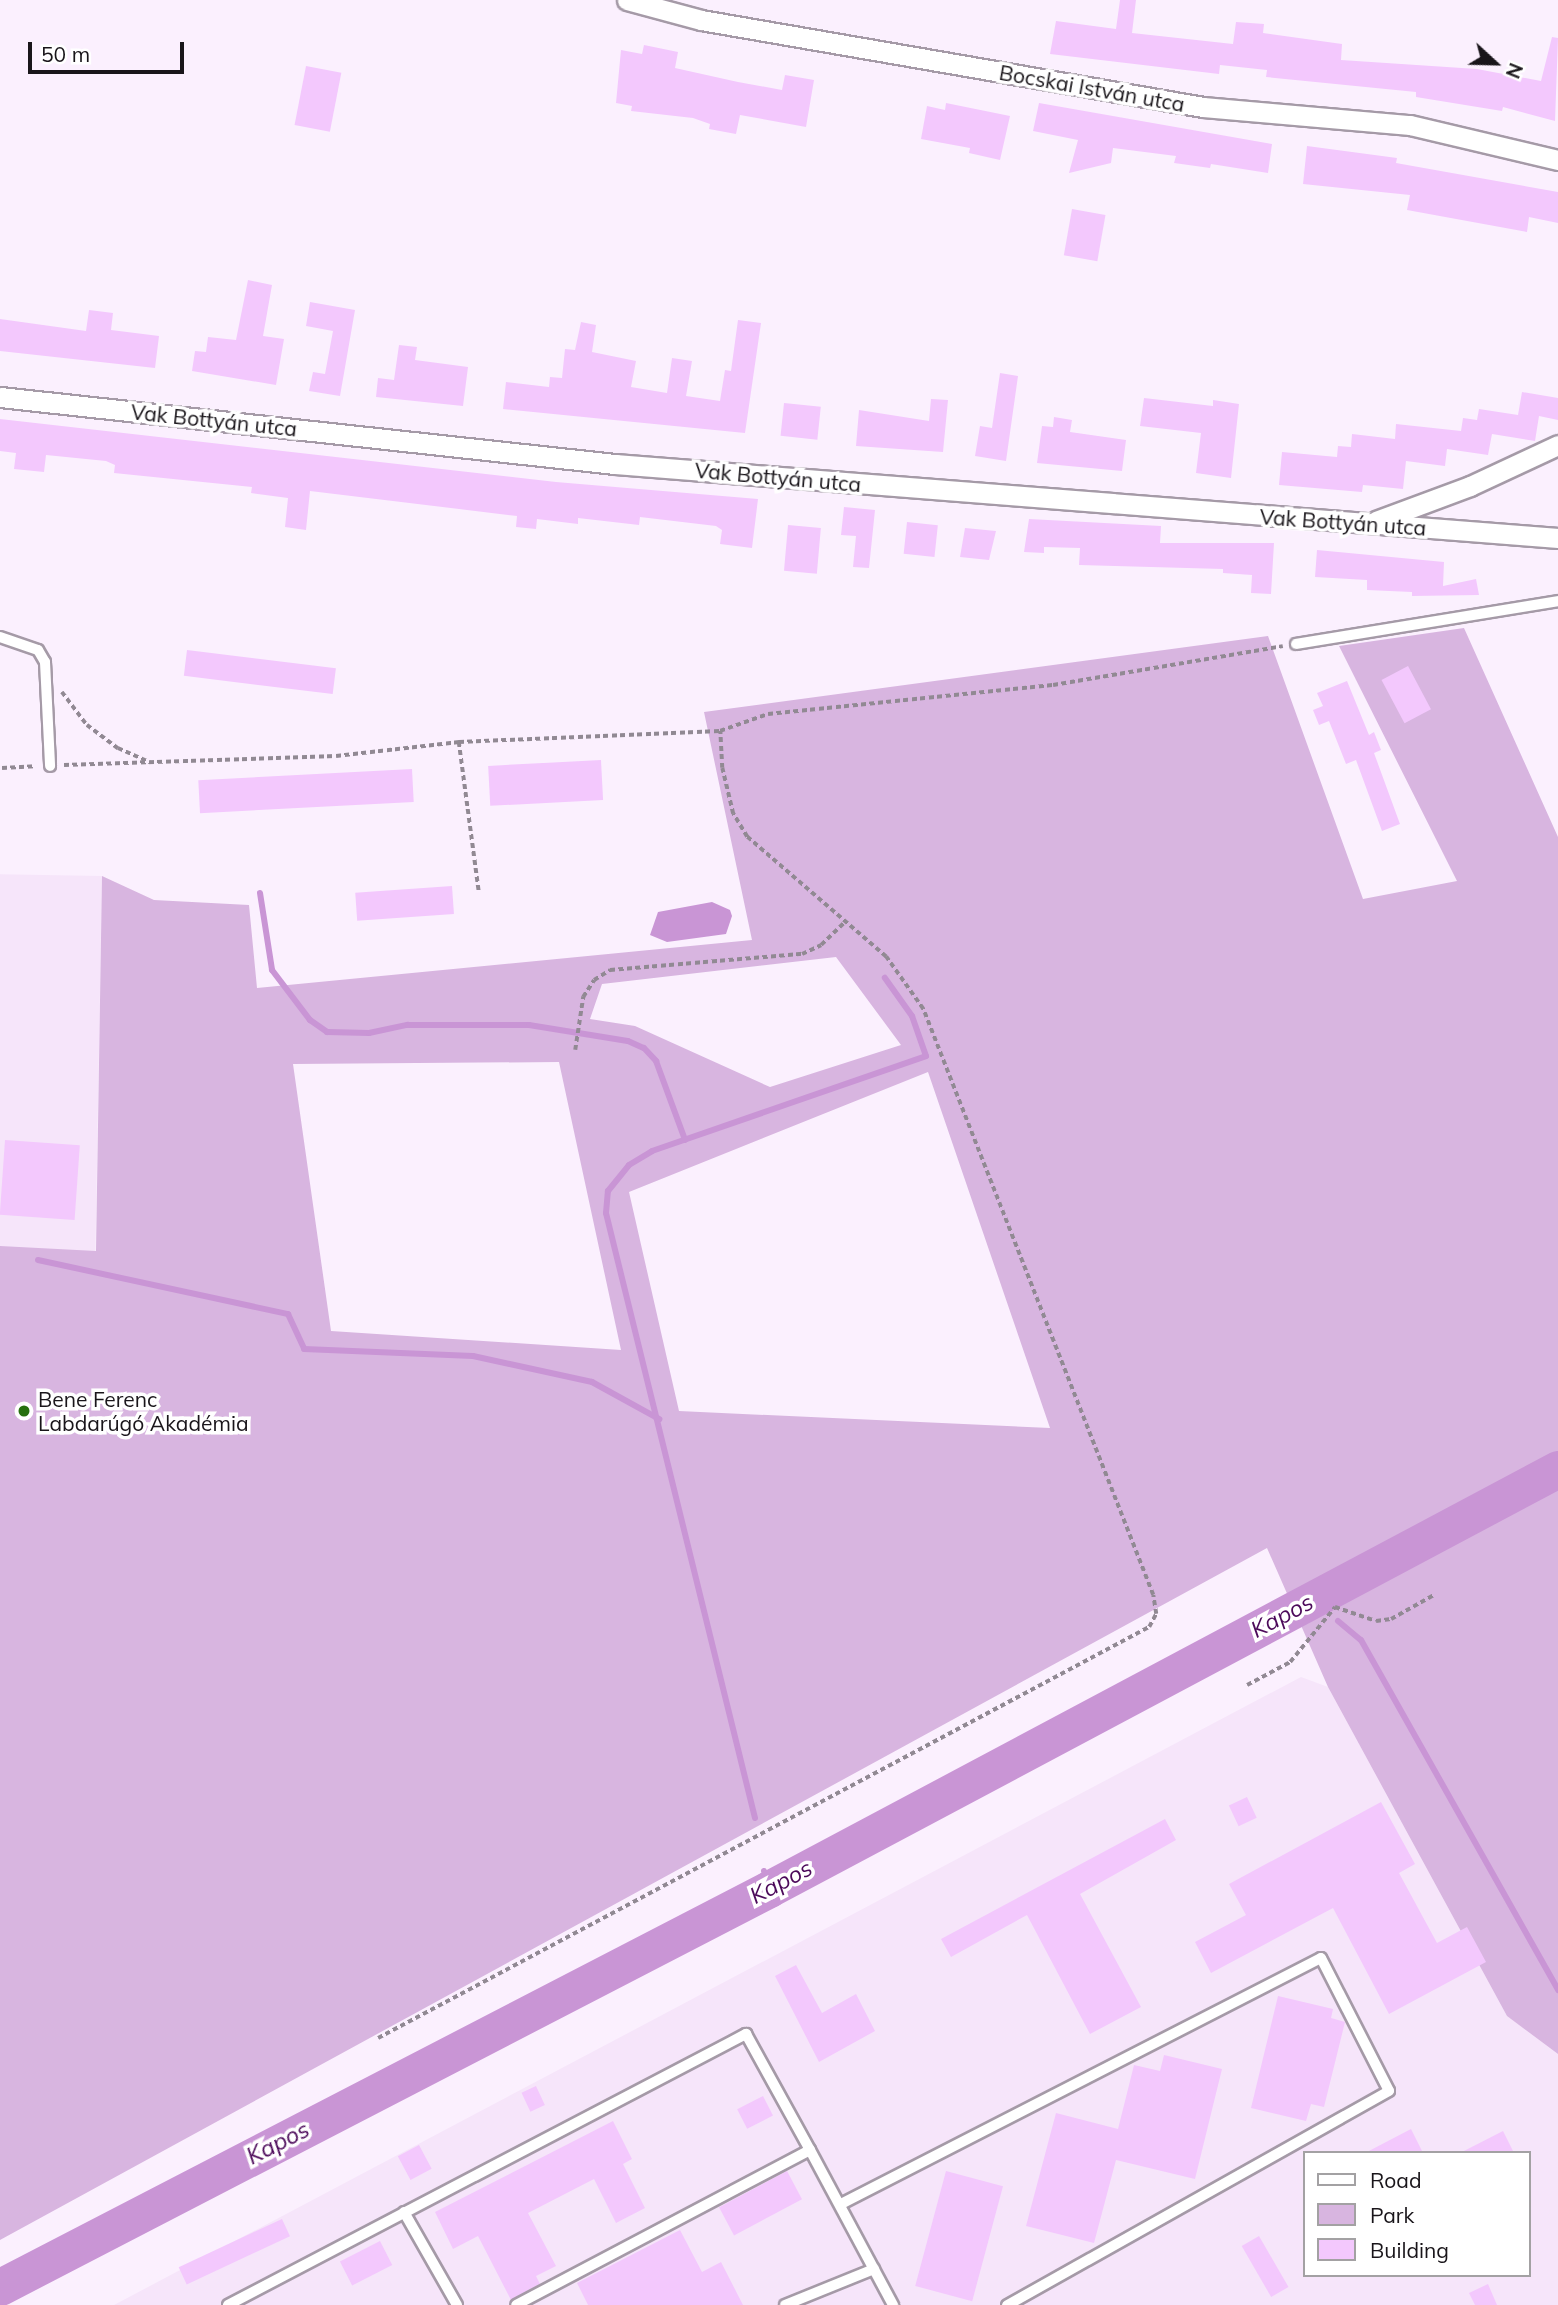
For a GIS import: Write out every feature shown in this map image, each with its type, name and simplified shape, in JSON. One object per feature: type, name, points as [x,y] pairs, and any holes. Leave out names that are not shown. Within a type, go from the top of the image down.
[{"type":"street","name":"Bocskai István utca","points":[[627,0],[701,20],[1203,107],[1410,125],[1558,160]]},
{"type":"street","name":"Vak Bottyán utca","points":[[0,397],[615,464],[1558,538]]},
{"type":"street","points":[[1368,524],[1469,486],[1558,445]]},
{"type":"lane","points":[[1296,644],[1558,601]]},
{"type":"lane","points":[[0,637],[38,650],[48,674],[50,765]]},
{"type":"lane","points":[[841,2204],[1321,1958],[1389,2091],[1007,2305]]},
{"type":"lane","points":[[228,2305],[746,2034],[841,2204],[893,2305]]},
{"type":"lane","points":[[516,2305],[810,2150]]},
{"type":"lane","points":[[404,2212],[457,2305]]},
{"type":"lane","points":[[786,2305],[874,2269]]},
{"type":"path","points":[[2,768],[336,757],[459,742],[720,731],[768,714],[1053,685],[1296,644]]},
{"type":"path","points":[[48,674],[88,725],[118,748],[153,763]]},
{"type":"path","points":[[378,2038],[1149,1628],[1156,1614],[1153,1595],[923,1009],[900,972],[747,837],[733,814],[722,768],[720,731]]},
{"type":"path","points":[[459,742],[479,892]]},
{"type":"path","points":[[575,1050],[583,997],[594,980],[610,970],[802,954],[821,945],[845,922]]},
{"type":"path","points":[[1247,1685],[1290,1662],[1335,1607],[1376,1621],[1391,1619],[1434,1595]]},
{"type":"shaded area","points":[[0,874],[102,876],[95,1252],[0,1250]]},
{"type":"shaded area","points":[[712,902],[730,910],[732,916],[726,934],[667,942],[650,935],[658,912]]},
{"type":"shaded area","points":[[1301,1677],[1328,1687],[1507,2016],[1558,2054],[1558,2305],[114,2305]]},
{"type":"green space","points":[[1464,628],[1558,837],[1558,2054],[1507,2016],[1328,1687],[1267,1548],[0,2240],[0,1246],[96,1251],[102,876],[154,900],[249,905],[257,988],[752,940],[704,712],[1268,636],[1363,899],[1457,881],[1339,646]],"holes":[[[836,957],[901,1045],[770,1087],[635,1026],[590,1019],[602,984]],[[559,1062],[621,1350],[331,1331],[293,1064]],[[928,1072],[1050,1428],[679,1411],[629,1192]]]},
{"type":"building","points":[[1120,0],[1136,0],[1132,33],[1233,44],[1236,22],[1264,24],[1263,33],[1342,44],[1341,60],[1477,69],[1541,81],[1552,37],[1558,38],[1555,121],[1503,107],[1502,111],[1416,97],[1416,92],[1266,77],[1267,70],[1220,65],[1219,74],[1050,54],[1056,21],[1116,29]]},
{"type":"building","points":[[644,45],[678,52],[675,68],[738,82],[782,90],[785,75],[814,80],[806,127],[740,115],[736,134],[709,129],[710,124],[693,118],[631,111],[632,106],[616,103],[621,50],[642,54]]},
{"type":"building","points":[[306,66],[341,73],[330,132],[295,125]]},
{"type":"building","points":[[946,103],[1010,116],[1000,160],[969,153],[970,148],[921,139],[927,106],[945,110]]},
{"type":"building","points":[[1039,103],[1272,144],[1268,173],[1211,164],[1210,168],[1174,163],[1176,156],[1113,148],[1111,163],[1069,173],[1078,140],[1033,131]]},
{"type":"building","points":[[1307,146],[1397,158],[1396,163],[1558,192],[1558,223],[1529,217],[1527,232],[1407,210],[1410,195],[1303,184]]},
{"type":"building","points":[[1072,209],[1105,215],[1097,261],[1064,255]]},
{"type":"building","points":[[248,280],[272,285],[263,336],[284,339],[276,385],[192,371],[195,351],[206,352],[208,337],[236,340]]},
{"type":"building","points":[[310,302],[355,310],[340,396],[309,391],[313,372],[325,374],[333,331],[306,326]]},
{"type":"building","points":[[89,310],[113,313],[111,330],[159,336],[155,368],[0,351],[0,319],[86,331]]},
{"type":"building","points":[[738,320],[761,323],[745,433],[503,409],[506,382],[549,387],[550,377],[562,378],[565,349],[575,350],[581,322],[596,325],[592,352],[636,361],[631,387],[667,393],[672,358],[692,361],[686,396],[720,401],[725,370],[731,371]]},
{"type":"building","points":[[399,345],[417,347],[415,360],[468,367],[463,406],[376,397],[378,378],[394,380]]},
{"type":"building","points":[[1000,373],[1018,376],[1006,461],[975,456],[980,426],[992,428]]},
{"type":"building","points":[[1522,392],[1558,398],[1558,420],[1539,416],[1535,441],[1492,434],[1488,455],[1447,449],[1445,466],[1406,461],[1403,489],[1363,485],[1362,492],[1279,485],[1282,452],[1337,457],[1338,446],[1351,447],[1352,434],[1395,439],[1396,424],[1461,431],[1463,418],[1477,420],[1479,409],[1518,415]]},
{"type":"building","points":[[1144,398],[1213,406],[1213,400],[1239,404],[1231,478],[1196,473],[1201,433],[1140,426]]},
{"type":"building","points":[[931,399],[948,400],[943,452],[856,446],[859,410],[929,421]]},
{"type":"building","points":[[784,403],[821,407],[817,440],[781,436]]},
{"type":"building","points":[[1054,417],[1072,420],[1070,432],[1126,440],[1122,471],[1037,463],[1042,426],[1053,427]]},
{"type":"building","points":[[0,419],[556,482],[758,499],[752,548],[720,544],[722,530],[716,526],[640,517],[639,525],[578,518],[578,524],[537,519],[536,529],[516,527],[517,516],[310,491],[306,530],[285,527],[288,498],[251,493],[252,487],[114,473],[115,465],[106,461],[46,455],[44,472],[14,469],[16,453],[0,451]]},
{"type":"building","points":[[844,507],[875,510],[869,568],[853,567],[856,536],[841,535]]},
{"type":"building","points":[[1029,519],[1161,526],[1160,543],[1274,543],[1271,594],[1251,593],[1252,575],[1223,573],[1223,569],[1079,565],[1080,548],[1044,547],[1044,553],[1024,552]]},
{"type":"building","points":[[907,522],[938,525],[934,557],[904,554]]},
{"type":"building","points":[[788,525],[821,528],[817,574],[784,571]]},
{"type":"building","points":[[965,528],[996,531],[989,560],[960,557]]},
{"type":"building","points":[[1317,550],[1444,562],[1443,586],[1476,579],[1479,595],[1412,596],[1412,592],[1367,590],[1367,580],[1315,577]]},
{"type":"building","points":[[187,650],[336,668],[333,694],[184,676]]},
{"type":"building","points":[[1408,666],[1431,709],[1405,723],[1382,680]]},
{"type":"building","points":[[1347,681],[1369,735],[1374,732],[1381,750],[1374,753],[1400,824],[1382,831],[1356,760],[1346,764],[1329,721],[1319,725],[1313,710],[1323,706],[1317,693]]},
{"type":"building","points":[[601,760],[603,800],[490,806],[488,766]]},
{"type":"building","points":[[412,769],[414,802],[200,813],[198,780]]},
{"type":"building","points":[[452,886],[454,914],[357,921],[355,893]]},
{"type":"building","points":[[5,1140],[80,1145],[75,1220],[0,1215]]},
{"type":"building","points":[[1247,1797],[1257,1818],[1239,1826],[1229,1805]]},
{"type":"building","points":[[1381,1802],[1415,1864],[1399,1873],[1437,1943],[1467,1927],[1486,1962],[1389,2014],[1333,1908],[1211,1973],[1195,1942],[1246,1915],[1229,1884]]},
{"type":"building","points":[[1165,1819],[1176,1840],[1080,1894],[1141,2007],[1090,2034],[1027,1915],[951,1957],[941,1939]]},
{"type":"building","points":[[796,1965],[822,2013],[856,1994],[875,2031],[819,2062],[775,1976]]},
{"type":"building","points":[[1278,1996],[1333,2009],[1331,2018],[1345,2022],[1324,2107],[1311,2104],[1306,2121],[1251,2108]]},
{"type":"building","points":[[1164,2055],[1222,2069],[1195,2179],[1116,2160],[1094,2243],[1026,2226],[1056,2113],[1118,2129],[1134,2065],[1160,2071]]},
{"type":"building","points":[[536,2086],[545,2105],[530,2112],[521,2093]]},
{"type":"building","points":[[763,2096],[773,2116],[747,2129],[737,2109]]},
{"type":"building","points":[[613,2121],[632,2159],[623,2164],[645,2208],[616,2223],[594,2179],[528,2213],[556,2266],[536,2276],[540,2284],[511,2300],[478,2236],[453,2249],[435,2212]]},
{"type":"building","points":[[1411,2129],[1422,2151],[1369,2151]]},
{"type":"building","points":[[1503,2131],[1513,2151],[1464,2151]]},
{"type":"building","points":[[419,2145],[432,2169],[410,2180],[398,2156]]},
{"type":"building","points":[[787,2171],[802,2199],[734,2235],[719,2207]]},
{"type":"building","points":[[946,2171],[1003,2186],[972,2301],[915,2286]]},
{"type":"building","points":[[282,2219],[290,2236],[187,2284],[179,2267]]},
{"type":"building","points":[[680,2230],[702,2272],[721,2262],[743,2305],[588,2305],[577,2283]]},
{"type":"building","points":[[1259,2236],[1288,2287],[1271,2297],[1242,2246]]},
{"type":"building","points":[[380,2241],[392,2265],[352,2285],[340,2261]]},
{"type":"building","points":[[1488,2284],[1497,2305],[1475,2305],[1469,2293]]},
{"type":"waterway","points":[[260,893],[272,970],[310,1020],[327,1032],[369,1033],[408,1025],[529,1025],[628,1041],[644,1048],[656,1061],[685,1140]]},
{"type":"waterway","points":[[755,1818],[606,1213],[608,1191],[629,1165],[652,1151],[926,1056],[912,1016],[885,978]]},
{"type":"waterway","points":[[38,1260],[288,1314],[304,1349],[473,1356],[592,1382],[659,1419]]},
{"type":"waterway","name":"Kapos","points":[[0,2287],[769,1889],[1558,1469]]},
{"type":"waterway","points":[[1316,1597],[1322,1607]]},
{"type":"waterway","points":[[1338,1621],[1361,1640],[1558,1990]]},
{"type":"waterway","points":[[764,1871],[769,1889]]},
{"type":"place","name":"Bene Ferenc Labdarúgó Akadémia","points":[[24,1411]]}]
